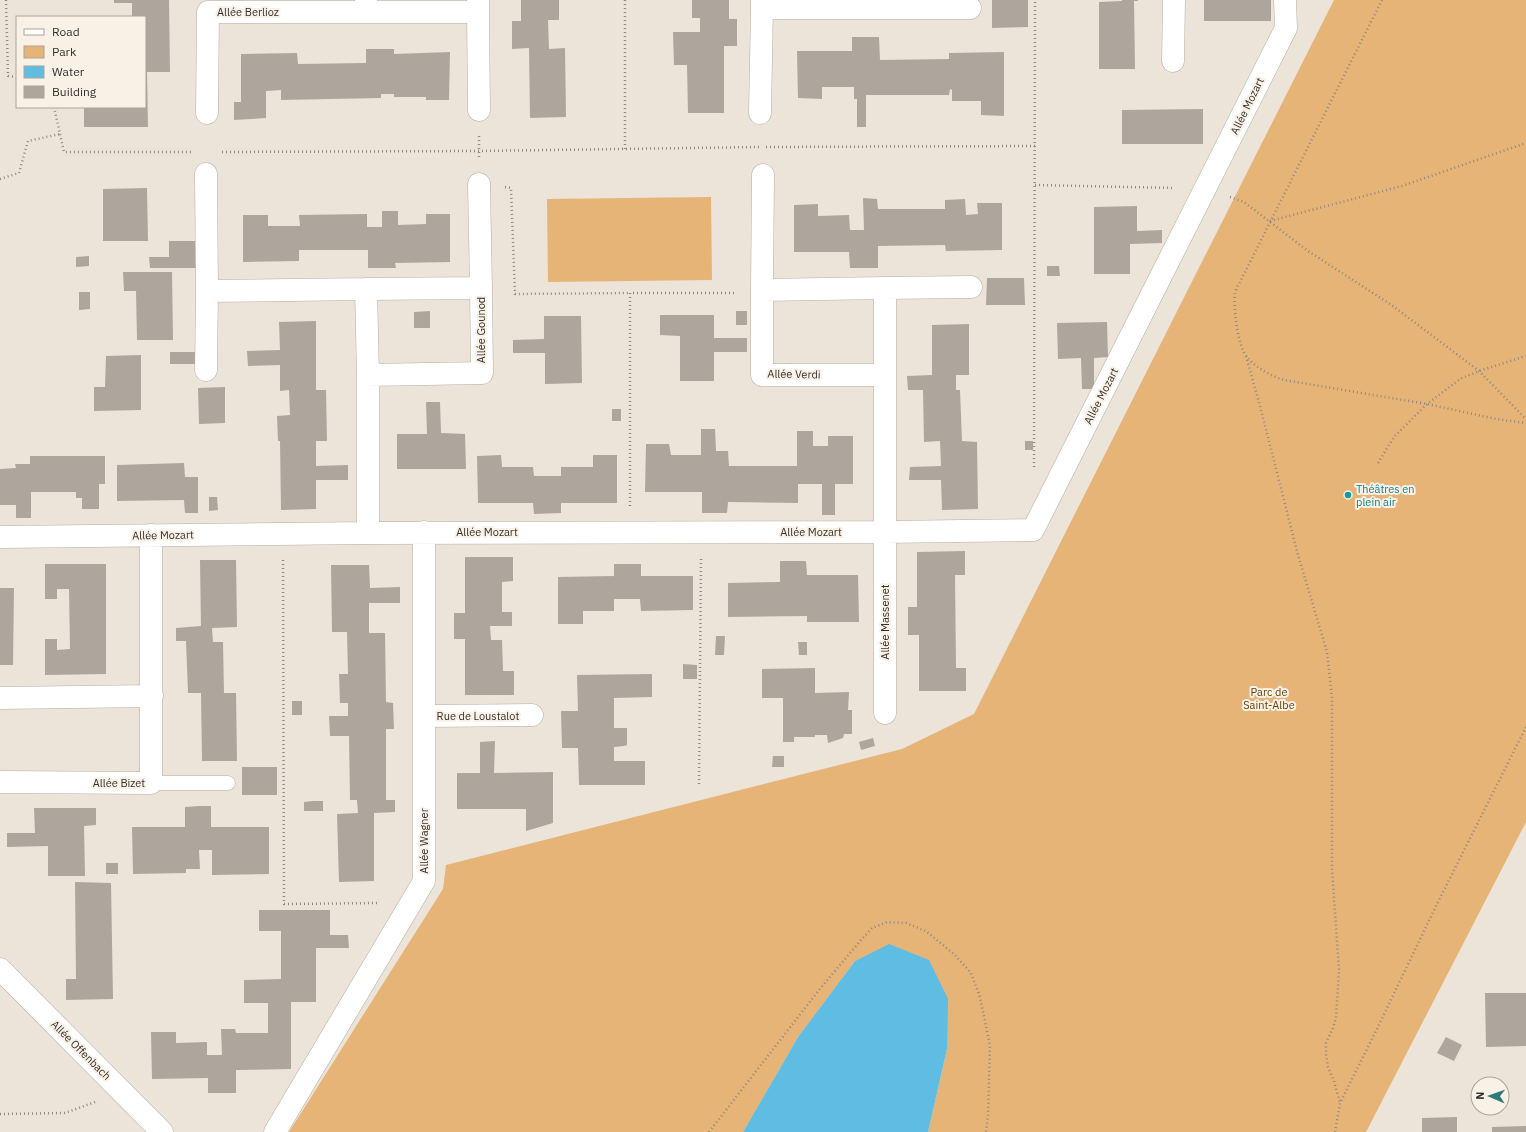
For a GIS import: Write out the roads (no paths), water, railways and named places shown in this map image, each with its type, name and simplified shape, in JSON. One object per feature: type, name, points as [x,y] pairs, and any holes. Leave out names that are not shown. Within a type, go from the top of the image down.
[{"type":"street","points":[[1173,61],[1174,0]]},
{"type":"street","name":"Allée Mozart","points":[[0,537],[424,532],[885,532],[1033,530],[1286,28],[1284,0]]},
{"type":"street","points":[[760,114],[762,4],[891,4],[970,8]]},
{"type":"street","name":"Allée Berlioz","points":[[207,113],[208,6],[478,6]]},
{"type":"street","points":[[478,6],[479,110]]},
{"type":"street","points":[[206,174],[206,370]]},
{"type":"street","name":"Allée Verdi","points":[[763,175],[762,375],[885,375]]},
{"type":"street","points":[[479,184],[481,288]]},
{"type":"street","points":[[762,290],[971,287]]},
{"type":"street","name":"Allée Gounod","points":[[207,291],[481,288],[482,373],[368,375]]},
{"type":"street","points":[[885,288],[885,532]]},
{"type":"street","points":[[366,289],[368,375],[368,533]]},
{"type":"street","name":"Allée Wagner","points":[[275,1132],[424,881],[424,532]]},
{"type":"street","name":"Allée Massenet","points":[[885,532],[885,713]]},
{"type":"street","name":"Allée Bizet","points":[[0,782],[151,783],[151,535]]},
{"type":"street","points":[[0,698],[152,696]]},
{"type":"street","name":"Rue de Loustalot","points":[[424,716],[532,715]]},
{"type":"street","name":"Allée Offenbach","points":[[0,969],[162,1132]]},
{"type":"lane","points":[[151,783],[228,783]]},
{"type":"water","points":[[889,944],[929,960],[948,999],[947,1049],[928,1132],[743,1132],[798,1037],[855,961]]},
{"type":"place","name":"Théâtres en plein air","points":[[1348,495]]},
{"type":"park label","name":"Parc de Saint-Albe","points":[[1269,698]]}]
